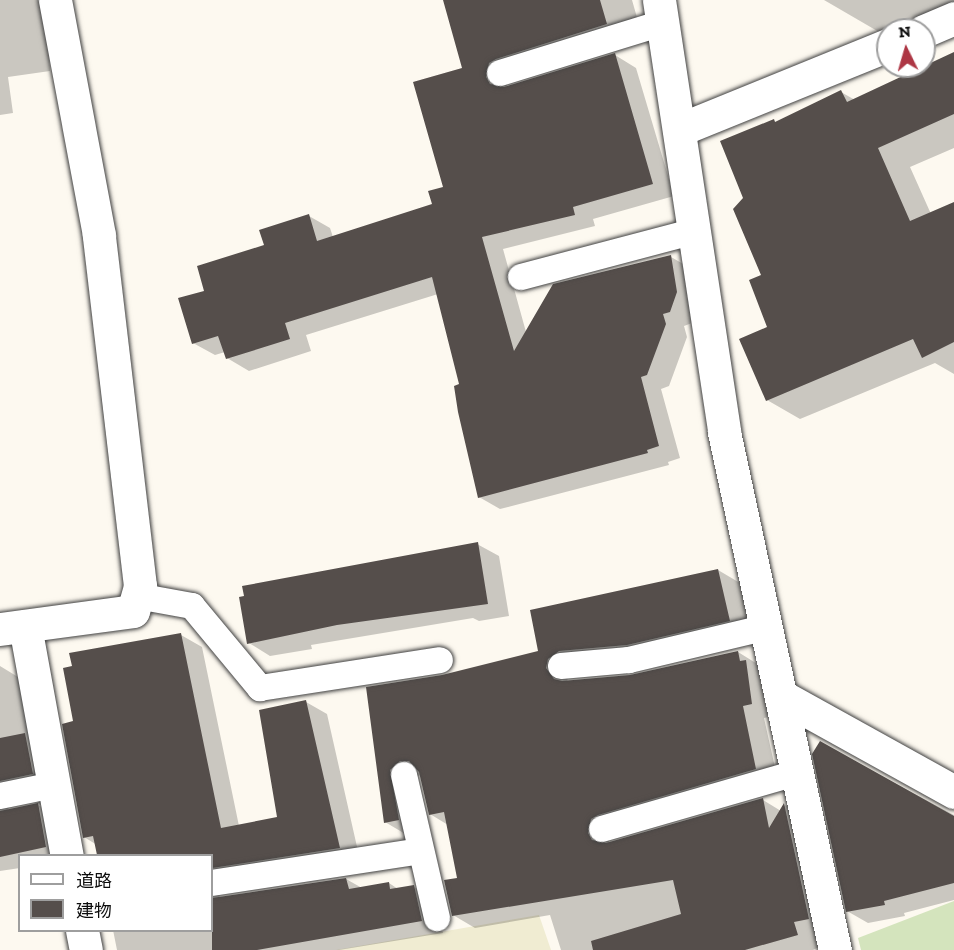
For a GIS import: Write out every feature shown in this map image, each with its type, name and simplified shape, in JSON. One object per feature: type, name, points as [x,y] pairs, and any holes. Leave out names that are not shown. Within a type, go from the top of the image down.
[{"type":"street","points":[[55,0],[99,235],[140,586],[133,611],[13,627],[54,785],[67,854]]},
{"type":"street","points":[[661,12],[681,129],[724,432],[835,950]]},
{"type":"street","points":[[936,25],[954,18]]},
{"type":"street","points":[[681,129],[876,50]]},
{"type":"street","points":[[781,696],[954,792]]},
{"type":"street","points":[[82,932],[86,950]]},
{"type":"lane","points":[[501,73],[661,12]]},
{"type":"lane","points":[[521,277],[695,231]]},
{"type":"lane","points":[[137,596],[192,606],[260,687],[440,660]]},
{"type":"lane","points":[[561,666],[629,660],[766,627]]},
{"type":"lane","points":[[602,829],[796,773]]},
{"type":"lane","points":[[404,775],[437,918]]},
{"type":"lane","points":[[0,796],[54,785]]},
{"type":"lane","points":[[213,883],[421,851]]},
{"type":"shaded area","points":[[539,915],[551,950],[336,950]]},
{"type":"green space","points":[[954,901],[954,950],[861,950],[858,938]]},
{"type":"building","points":[[443,0],[600,0],[607,24],[496,59],[489,63],[486,77],[490,84],[504,87],[615,53],[653,184],[573,207],[575,215],[482,237],[514,351],[553,284],[671,255],[677,292],[670,312],[663,314],[666,324],[647,375],[641,377],[659,446],[647,450],[648,453],[478,498],[458,412],[454,386],[459,384],[432,277],[285,323],[290,339],[226,359],[218,336],[192,344],[178,298],[204,291],[197,266],[264,245],[259,230],[309,214],[317,241],[432,204],[428,191],[443,187],[413,82],[462,68]]},
{"type":"building","points":[[954,52],[954,114],[878,148],[910,221],[954,202],[954,342],[922,358],[913,339],[766,401],[739,339],[767,327],[749,280],[761,275],[733,209],[743,198],[720,141],[774,119],[775,122],[841,90],[847,102],[898,78],[936,78],[936,60]]},
{"type":"building","points":[[478,542],[488,604],[337,625],[247,644],[239,597],[244,596],[242,586]]},
{"type":"building","points":[[718,569],[730,621],[627,645],[559,651],[548,659],[546,668],[554,679],[562,681],[630,675],[738,651],[740,661],[746,660],[752,704],[743,706],[756,769],[598,815],[591,819],[588,833],[592,840],[606,843],[763,798],[769,828],[784,803],[809,919],[794,922],[798,935],[745,950],[593,950],[591,941],[681,914],[673,880],[452,916],[444,880],[457,878],[444,812],[429,815],[419,772],[409,761],[400,761],[390,770],[399,820],[384,823],[366,687],[442,675],[538,651],[530,610]]},
{"type":"building","points":[[181,633],[221,828],[277,817],[259,710],[306,700],[340,848],[213,868],[213,854],[97,854],[93,836],[83,838],[62,724],[73,721],[63,668],[72,666],[69,653]]},
{"type":"building","points":[[25,733],[33,774],[0,781],[0,738]]},
{"type":"building","points":[[820,741],[954,816],[954,883],[884,901],[885,905],[846,912],[812,754]]},
{"type":"building","points":[[38,803],[46,847],[0,857],[0,811]]},
{"type":"building","points":[[346,878],[349,889],[389,882],[390,889],[414,885],[422,921],[257,950],[212,950],[213,898]]}]
